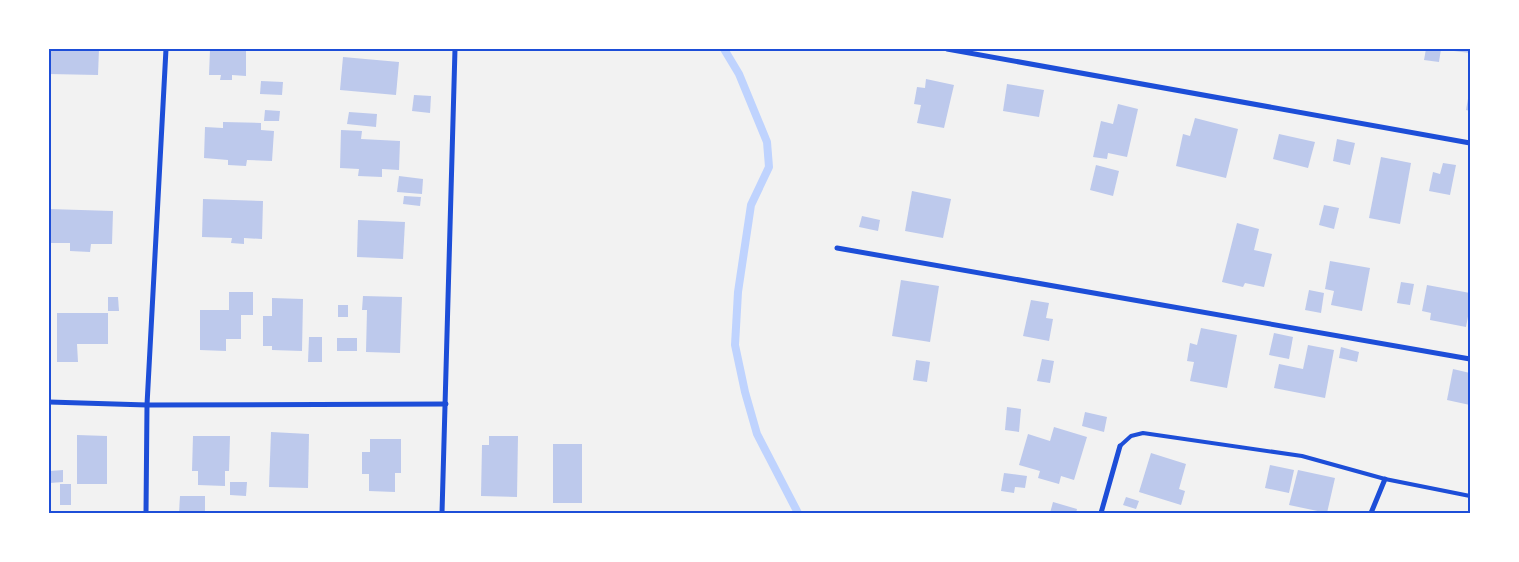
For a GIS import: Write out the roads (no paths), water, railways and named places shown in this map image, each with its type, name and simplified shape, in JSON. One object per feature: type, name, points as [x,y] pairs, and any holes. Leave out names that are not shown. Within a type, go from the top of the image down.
[{"type":"street","points":[[146,513],[148,405],[166,49]]},
{"type":"street","points":[[442,513],[455,49]]},
{"type":"street","points":[[947,49],[1470,143]]},
{"type":"street","points":[[837,248],[1470,359]]},
{"type":"street","points":[[49,402],[148,405],[446,404]]},
{"type":"street","points":[[1101,513],[1120,446]]},
{"type":"street","points":[[1371,513],[1384,479]]},
{"type":"lane","points":[[1120,446],[1131,436],[1143,433],[1302,456],[1384,479],[1470,496]]},
{"type":"waterway","points":[[724,49],[739,74],[767,142],[769,167],[751,205],[738,292],[735,345],[745,392],[757,434],[798,513]]}]
